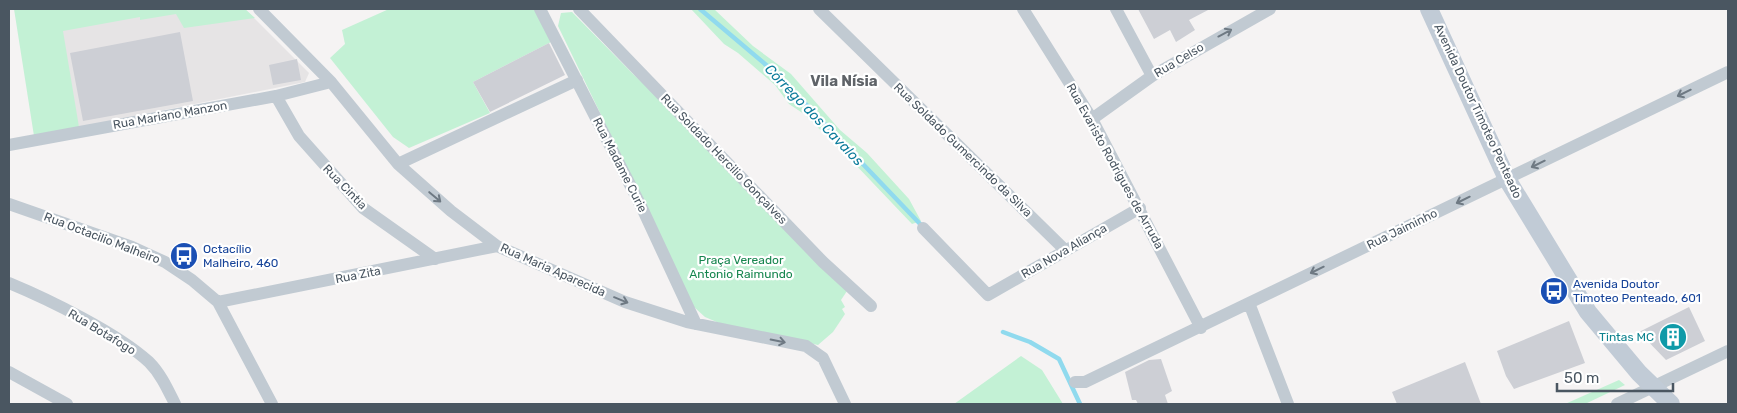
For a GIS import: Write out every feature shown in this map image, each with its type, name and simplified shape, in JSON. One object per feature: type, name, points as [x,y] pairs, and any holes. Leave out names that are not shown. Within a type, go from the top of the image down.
[{"type":"main road","name":"Avenida Doutor Timoteo Penteado","points":[[1429,9],[1507,179],[1588,312],[1653,388],[1671,404]]},
{"type":"street","name":"Rua Maria Aparecida","points":[[259,9],[331,82],[398,164],[451,211],[497,246],[625,302],[696,324],[800,345],[814,350],[827,364],[845,404]]},
{"type":"street","name":"Rua Soldado Hercilio Gonçalves","points":[[579,9],[823,262],[871,306]]},
{"type":"street","name":"Rua Soldado Gumercindo da Silva","points":[[819,9],[1065,250]]},
{"type":"street","name":"Rua Evaristo Rodrigues de Arruda","points":[[1023,9],[1092,119],[1201,328]]},
{"type":"street","points":[[1116,9],[1152,76]]},
{"type":"street","name":"Rua Celso","points":[[1092,119],[1152,76],[1270,9]]},
{"type":"street","name":"Rua Madame Curie","points":[[545,11],[577,80],[642,208],[696,324]]},
{"type":"street","name":"Rua Jaiminho","points":[[1075,382],[1085,382],[1201,328],[1248,303],[1728,72]]},
{"type":"street","points":[[398,164],[577,80]]},
{"type":"street","name":"Rua Mariano Manzon","points":[[9,145],[276,96],[331,82]]},
{"type":"street","name":"Rua Cintia","points":[[276,96],[299,136],[363,208],[434,260]]},
{"type":"street","name":"Rua Octacilio Malheiro","points":[[9,204],[132,247],[165,262],[192,280],[218,302],[272,404]]},
{"type":"street","name":"Rua Nova Aliança","points":[[923,228],[988,295],[1140,208]]},
{"type":"street","name":"Rua Zita","points":[[218,302],[497,246]]},
{"type":"street","name":"Rua Botafogo","points":[[9,283],[74,314],[126,345],[149,363],[164,382],[175,404]]},
{"type":"street","points":[[1248,303],[1288,404]]},
{"type":"street","points":[[1617,404],[1728,351]]},
{"type":"street","points":[[9,372],[67,404]]},
{"type":"shaded area","points":[[14,9],[245,9],[309,73],[305,82],[79,127]]},
{"type":"green space","points":[[14,9],[245,9],[255,18],[184,28],[176,14],[140,20],[140,17],[63,31],[79,127],[34,136]]},
{"type":"green space","points":[[389,9],[536,9],[553,41],[473,82],[490,113],[409,148],[393,137],[330,58],[345,44],[342,30]]},
{"type":"green space","points":[[691,9],[714,9],[753,46],[791,74],[840,130],[867,153],[909,199],[921,221],[912,224],[804,114],[789,104],[775,85],[738,53],[724,44]]},
{"type":"green space","name":"Praça Vereador Antonio Raimundo","points":[[572,12],[633,74],[676,113],[847,291],[841,300],[845,307],[842,309],[845,314],[833,332],[818,345],[719,323],[705,317],[694,307],[558,26],[561,13]]},
{"type":"green space","points":[[1021,356],[1042,370],[1063,404],[954,404]]},
{"type":"green space","points":[[1619,380],[1625,385],[1585,404],[1565,404]]},
{"type":"building","points":[[1138,9],[1210,9],[1189,20],[1195,30],[1176,42],[1170,30],[1154,39]]},
{"type":"building","points":[[180,32],[193,101],[83,121],[70,53]]},
{"type":"building","points":[[549,43],[565,75],[490,112],[473,82]]},
{"type":"building","points":[[297,59],[301,80],[273,85],[269,65]]},
{"type":"building","name":"Tintas MC","points":[[1689,307],[1705,341],[1666,360],[1639,332]]},
{"type":"building","points":[[1569,321],[1585,363],[1514,389],[1506,376],[1497,351]]},
{"type":"building","points":[[1161,359],[1172,391],[1165,395],[1168,404],[1138,404],[1136,400],[1132,400],[1125,372],[1149,360]]},
{"type":"building","points":[[1465,362],[1481,404],[1397,404],[1392,392]]},
{"type":"waterway","name":"Córrego dos Cavalos","points":[[700,9],[778,75],[922,226]]},
{"type":"waterway","name":"Córrego dos Cavalos","points":[[1003,332],[1030,342],[1059,359],[1080,404]]},
{"type":"place","name":"Octacílio Malheiro, 460","points":[[184,256]]},
{"type":"place","name":"Avenida Doutor Timoteo Penteado, 601","points":[[1554,291]]},
{"type":"place","name":"Tintas MC","points":[[1673,337]]},
{"type":"district","name":"Vila Nísia","points":[[844,81]]}]
